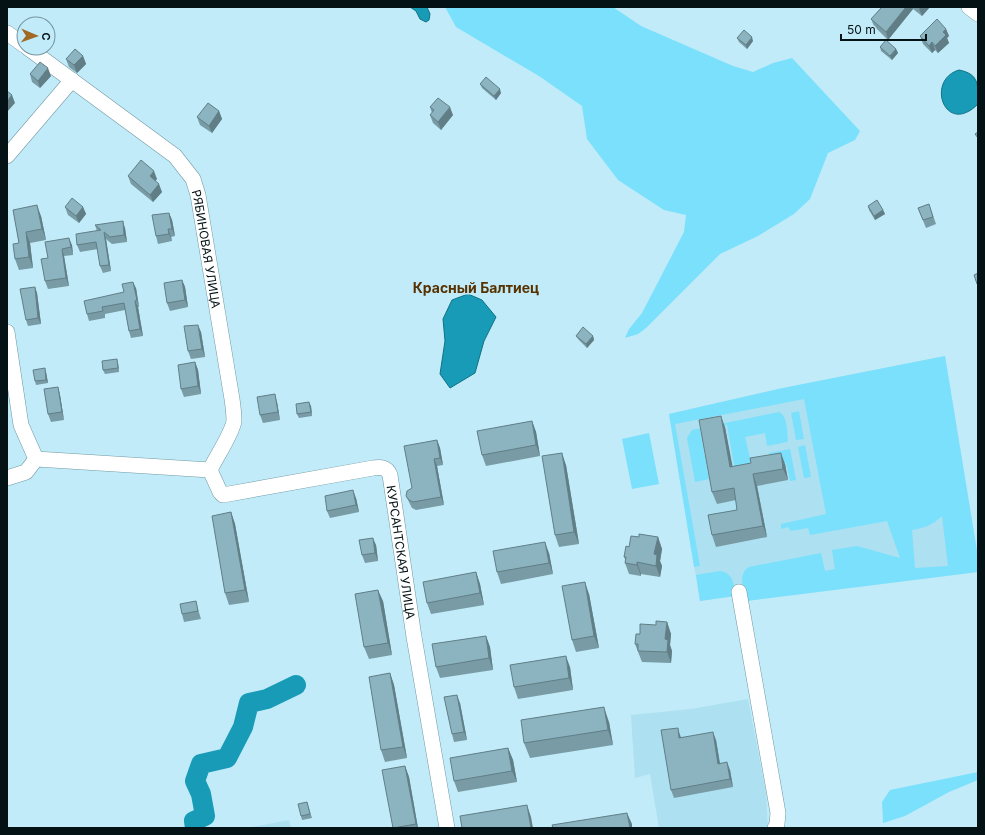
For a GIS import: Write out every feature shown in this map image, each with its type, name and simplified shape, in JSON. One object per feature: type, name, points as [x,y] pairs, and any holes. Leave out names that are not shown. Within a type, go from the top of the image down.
[{"type":"street","points":[[969,7],[978,14]]},
{"type":"street","points":[[7,33],[16,39]]},
{"type":"street","name":"РЯБИНОВАЯ УЛИЦА","points":[[39,56],[174,156],[193,179],[196,186],[234,411],[234,422],[231,431],[210,470]]},
{"type":"street","points":[[7,156],[72,80]]},
{"type":"street","points":[[7,332],[22,425],[36,459]]},
{"type":"street","points":[[36,459],[210,470]]},
{"type":"street","points":[[7,478],[26,472],[36,459]]},
{"type":"street","name":"КУРСАНТСКАЯ УЛИЦА","points":[[210,470],[220,492],[223,495],[373,468],[385,468],[388,470],[390,475],[414,637],[447,828]]},
{"type":"street","points":[[739,592],[778,813],[775,828]]},
{"type":"shaded area","points":[[410,7],[427,7],[430,14],[429,20],[426,22],[420,19],[416,11]]},
{"type":"shaded area","points":[[445,7],[613,7],[641,26],[733,66],[753,72],[773,63],[792,58],[860,131],[855,140],[828,153],[810,199],[794,214],[758,236],[720,254],[646,328],[638,334],[625,338],[629,329],[642,313],[684,232],[686,215],[664,210],[618,180],[587,139],[582,106],[539,76],[456,27]]},
{"type":"shaded area","points":[[959,70],[971,74],[974,78],[978,86],[978,104],[966,112],[956,114],[949,110],[943,103],[941,94],[943,84],[949,76]]},
{"type":"shaded area","points":[[468,294],[482,300],[496,317],[484,341],[475,373],[450,388],[440,374],[445,341],[443,319],[452,300]]},
{"type":"shaded area","points":[[945,356],[978,557],[978,572],[746,601],[735,596],[700,601],[669,414],[783,388]]},
{"type":"shaded area","points":[[945,356],[978,557],[978,572],[746,601],[742,578],[745,570],[749,567],[821,553],[825,571],[835,569],[832,550],[857,546],[900,558],[887,521],[810,535],[808,528],[791,531],[788,527],[781,529],[781,524],[826,514],[804,399],[675,424],[700,566],[694,567],[669,414],[783,388]],"holes":[[[942,516],[948,566],[915,568],[912,530],[928,526]]]},
{"type":"shaded area","points":[[799,411],[804,439],[796,440],[791,413]]},
{"type":"shaded area","points":[[779,412],[786,421],[787,442],[767,446],[765,433],[745,437],[750,458],[758,460],[736,476],[727,425],[700,430],[709,479],[695,482],[687,438],[692,430]]},
{"type":"shaded area","points":[[649,433],[659,484],[632,489],[622,439]]},
{"type":"shaded area","points":[[805,445],[811,477],[804,478],[798,447]]},
{"type":"shaded area","points":[[790,449],[796,480],[790,481],[786,463],[772,465],[769,453]]},
{"type":"shaded area","points":[[720,571],[725,572],[731,577],[734,584],[735,596],[700,601],[696,575]]},
{"type":"shaded area","points":[[748,699],[766,793],[768,828],[659,828],[650,774],[635,778],[631,715],[691,709]]},
{"type":"shaded area","points":[[978,772],[978,780],[949,792],[905,816],[883,823],[882,802],[890,790]]},
{"type":"shaded area","points":[[289,820],[291,828],[247,828]]},
{"type":"building","points":[[882,7],[906,7],[886,32],[871,19]]},
{"type":"building","points":[[937,19],[946,29],[943,32],[946,35],[935,46],[932,42],[929,46],[920,36]]},
{"type":"building","points":[[744,30],[752,37],[746,45],[737,38]]},
{"type":"building","points":[[886,40],[896,49],[890,56],[880,47]]},
{"type":"building","points":[[75,49],[83,56],[74,65],[66,59]]},
{"type":"building","points":[[40,62],[48,68],[38,81],[30,74]]},
{"type":"building","points":[[486,77],[500,89],[494,96],[480,84]]},
{"type":"building","points":[[7,91],[12,95],[7,101]]},
{"type":"building","points":[[438,98],[450,107],[438,122],[430,115],[434,110],[430,107]]},
{"type":"building","points":[[208,103],[219,111],[209,126],[197,117]]},
{"type":"building","points":[[141,160],[154,171],[150,176],[159,184],[150,195],[128,176]]},
{"type":"building","points":[[72,198],[83,207],[76,216],[65,207]]},
{"type":"building","points":[[877,200],[883,210],[874,216],[868,206]]},
{"type":"building","points":[[929,204],[933,217],[923,220],[918,208]]},
{"type":"building","points":[[37,205],[42,229],[26,232],[29,257],[15,259],[13,244],[19,243],[13,210]]},
{"type":"building","points":[[169,213],[172,229],[168,229],[169,234],[156,236],[152,215]]},
{"type":"building","points":[[123,221],[124,235],[110,237],[104,232],[109,265],[100,266],[96,242],[77,245],[76,234],[101,230],[95,225]]},
{"type":"building","points":[[69,238],[71,247],[62,249],[66,278],[45,281],[41,259],[48,258],[45,242]]},
{"type":"building","points":[[978,273],[978,284],[977,284],[974,275]]},
{"type":"building","points":[[182,280],[185,300],[167,303],[164,283]]},
{"type":"building","points":[[133,282],[137,300],[135,301],[140,329],[129,331],[124,303],[102,307],[103,311],[87,314],[84,301],[124,292],[122,284]]},
{"type":"building","points":[[35,287],[38,318],[26,320],[20,289]]},
{"type":"building","points":[[198,325],[202,349],[188,351],[184,326]]},
{"type":"building","points":[[583,327],[593,336],[586,344],[576,336]]},
{"type":"building","points":[[117,359],[118,368],[103,370],[102,361]]},
{"type":"building","points":[[195,362],[198,386],[181,389],[178,365]]},
{"type":"building","points":[[45,368],[46,380],[35,381],[33,370]]},
{"type":"building","points":[[58,387],[62,412],[48,414],[44,389]]},
{"type":"building","points":[[275,394],[278,412],[260,415],[257,397]]},
{"type":"building","points":[[309,402],[311,412],[297,414],[296,404]]},
{"type":"building","points":[[721,416],[730,467],[751,463],[750,458],[781,453],[783,469],[753,474],[763,526],[712,535],[708,515],[737,510],[734,488],[712,492],[699,420]]},
{"type":"building","points":[[532,421],[536,445],[482,455],[477,431]]},
{"type":"building","points":[[437,440],[440,458],[434,459],[441,497],[413,502],[406,496],[407,491],[412,488],[404,446]]},
{"type":"building","points":[[562,453],[574,532],[555,535],[542,456]]},
{"type":"building","points":[[353,490],[356,505],[327,511],[325,496]]},
{"type":"building","points":[[231,512],[245,590],[225,593],[212,516]]},
{"type":"building","points":[[639,534],[658,537],[654,554],[657,555],[656,566],[637,562],[637,565],[625,563],[626,557],[624,557],[626,546],[629,547],[631,536],[639,537]]},
{"type":"building","points":[[373,538],[375,553],[362,555],[359,540]]},
{"type":"building","points":[[545,542],[549,563],[497,572],[493,551]]},
{"type":"building","points":[[476,572],[480,593],[427,603],[423,582]]},
{"type":"building","points":[[585,582],[594,636],[572,640],[562,586]]},
{"type":"building","points":[[378,590],[388,643],[364,647],[355,594]]},
{"type":"building","points":[[196,601],[198,611],[182,614],[180,604]]},
{"type":"building","points":[[656,621],[667,622],[665,639],[668,640],[667,652],[638,651],[638,644],[635,644],[636,634],[640,634],[640,624],[656,625]]},
{"type":"building","points":[[486,636],[489,658],[436,667],[432,644]]},
{"type":"building","points":[[566,656],[569,678],[514,687],[510,665]]},
{"type":"building","points":[[390,673],[403,747],[381,750],[369,677]]},
{"type":"building","points":[[457,695],[464,732],[452,734],[444,697]]},
{"type":"building","points":[[604,707],[608,730],[524,743],[521,720]]},
{"type":"building","points":[[678,728],[679,738],[713,732],[718,764],[727,762],[730,779],[671,790],[661,730]]},
{"type":"building","points":[[508,748],[512,771],[454,781],[450,758]]},
{"type":"building","points":[[405,766],[416,824],[393,828],[382,770]]},
{"type":"building","points":[[307,802],[310,814],[301,816],[298,804]]},
{"type":"building","points":[[527,805],[531,828],[462,828],[460,816]]},
{"type":"building","points":[[627,813],[630,828],[553,828],[552,825]]},
{"type":"waterway","points":[[195,828],[194,821],[205,816],[201,794],[195,781],[201,764],[227,758],[243,727],[249,703],[267,699],[296,685]]},
{"type":"district","name":"Красный Балтиец","points":[[476,287]]}]
